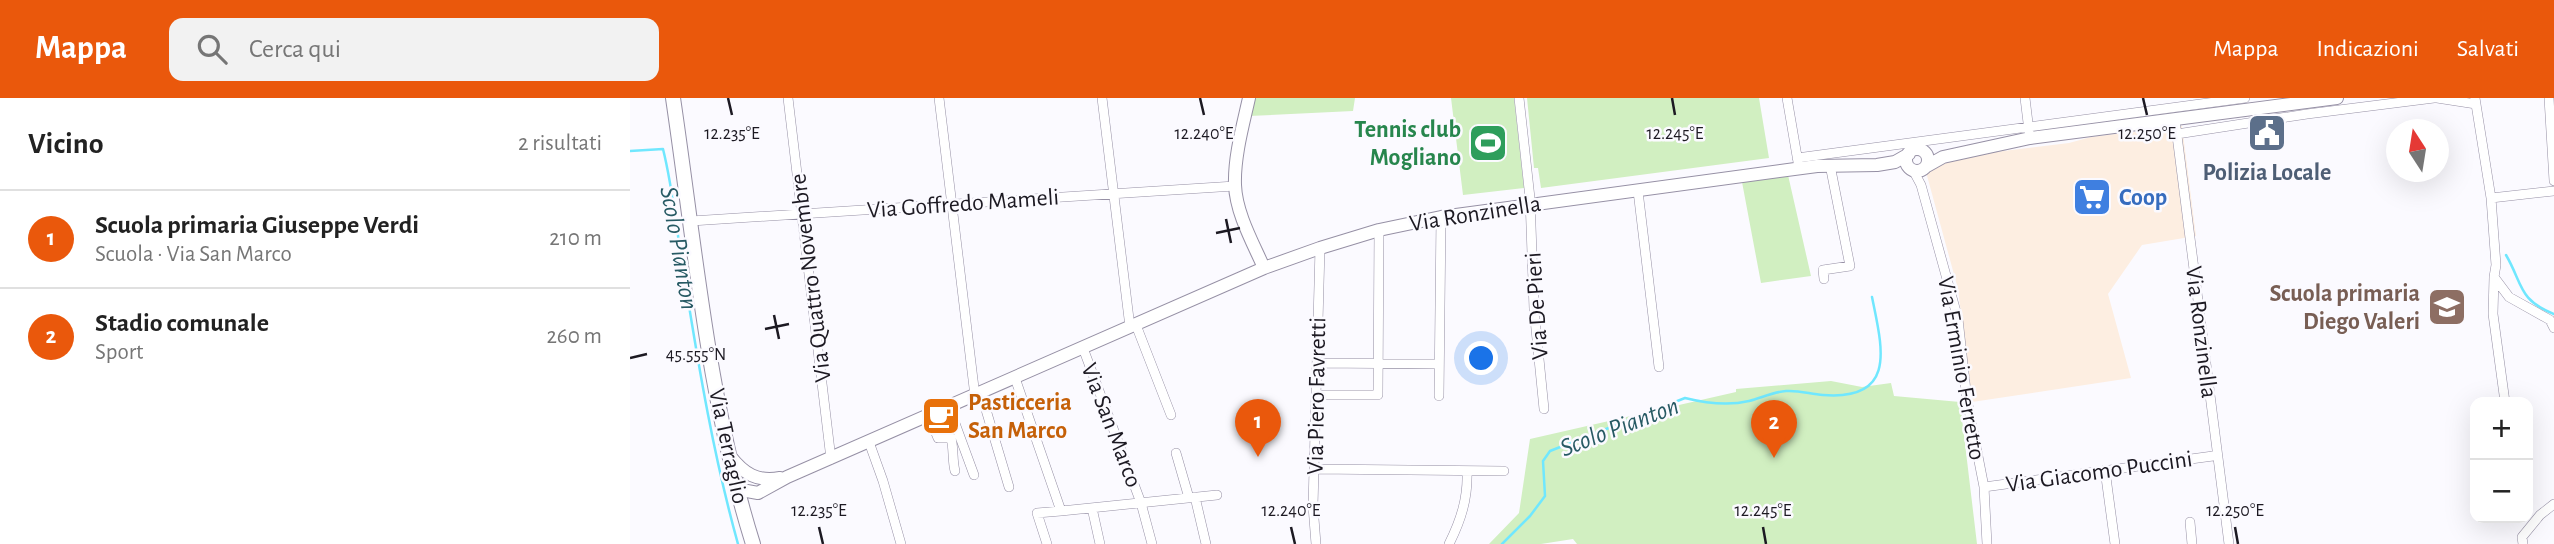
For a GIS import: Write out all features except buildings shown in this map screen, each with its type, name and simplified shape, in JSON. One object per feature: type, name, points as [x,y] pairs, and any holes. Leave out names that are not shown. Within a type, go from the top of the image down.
[{"type":"main road","name":"Via Terraglio","points":[[673,98],[713,370],[736,489],[753,544]]},
{"type":"street","name":"Via Quattro Novembre","points":[[788,98],[831,459]]},
{"type":"street","points":[[939,98],[978,394],[1009,487]]},
{"type":"street","points":[[1102,98],[1133,326],[1171,415]]},
{"type":"street","points":[[1249,98],[1235,186],[1240,207],[1264,268]]},
{"type":"street","name":"Via De Pieri","points":[[1519,98],[1530,204],[1534,309],[1544,408]]},
{"type":"street","points":[[1787,98],[1798,163]]},
{"type":"street","points":[[2025,98],[2029,132]]},
{"type":"street","name":"Via Ronzinella","points":[[758,493],[788,477],[1264,268],[1379,230],[1441,216],[1638,191],[1798,163],[2029,132],[2245,98]]},
{"type":"street","name":"Via Ronzinella","points":[[1798,163],[1916,165],[2029,132],[2175,120],[2337,98]]},
{"type":"street","points":[[2177,134],[2435,98],[2475,101],[2491,198],[2496,265],[2493,314],[2504,397]]},
{"type":"street","points":[[2549,98],[2554,181]]},
{"type":"street","name":"Via Ronzinella","points":[[2175,120],[2229,544]]},
{"type":"street","name":"Via Ronzinella","points":[[1916,165],[1915,150],[1950,156]]},
{"type":"street","points":[[1824,279],[1823,270],[1850,266],[1830,165]]},
{"type":"street","name":"Via Erminio Ferretto","points":[[1916,165],[1958,319],[1967,401],[1984,487],[1987,544]]},
{"type":"street","name":"Via Goffredo Mameli","points":[[691,221],[1235,186]]},
{"type":"street","points":[[1638,191],[1658,367]]},
{"type":"street","points":[[2491,198],[2554,191]]},
{"type":"street","points":[[1439,396],[1441,216]]},
{"type":"street","points":[[1316,395],[1378,395],[1379,230]]},
{"type":"street","name":"Via Piero Favretti","points":[[1316,544],[1313,506],[1320,248]]},
{"type":"street","points":[[2494,277],[2510,298],[2550,320],[2554,328]]},
{"type":"street","name":"Via San Marco","points":[[1083,348],[1141,503],[1152,544]]},
{"type":"street","points":[[1317,363],[1439,365]]},
{"type":"street","points":[[1015,378],[1061,511]]},
{"type":"street","points":[[949,407],[974,475]]},
{"type":"street","points":[[929,416],[938,438],[951,438],[955,471]]},
{"type":"street","points":[[869,442],[901,544]]},
{"type":"street","points":[[728,453],[739,468],[754,478]]},
{"type":"street","name":"Via San Marco","points":[[1176,453],[1206,544]]},
{"type":"street","name":"Via Giacomo Puccini","points":[[1984,487],[2213,456]]},
{"type":"street","points":[[1315,469],[1504,471]]},
{"type":"street","points":[[2105,470],[2115,544]]},
{"type":"street","points":[[1449,544],[1468,492],[1467,472]]},
{"type":"street","name":"Via Ronzinella","points":[[736,489],[754,478],[768,480],[788,477]]},
{"type":"street","points":[[736,489],[758,493]]},
{"type":"street","points":[[747,526],[748,508],[758,493]]},
{"type":"street","name":"Via San Marco","points":[[1141,503],[1217,495]]},
{"type":"street","points":[[1047,544],[1037,513],[1141,503]]},
{"type":"street","points":[[2523,544],[2522,537],[2540,515],[2554,504]]},
{"type":"street","points":[[1092,508],[1100,544]]},
{"type":"street","points":[[2190,523],[2192,544]]},
{"type":"shaded area","points":[[2182,126],[2196,236],[2142,245],[2108,294],[2131,378],[1972,402],[1958,289],[1926,172],[1931,160]]},
{"type":"green space","points":[[1252,98],[1355,98],[1353,111],[1249,116]]},
{"type":"green space","name":"Tennis club Mogliano","points":[[1451,98],[1514,98],[1524,188],[1463,195]]},
{"type":"green space","points":[[1527,98],[1759,98],[1769,158],[1541,188],[1538,168],[1534,168]]},
{"type":"green space","points":[[1788,175],[1811,276],[1761,283],[1742,182]]},
{"type":"green space","points":[[1831,381],[1862,387],[1891,383],[1894,396],[1960,402],[1977,544],[1577,544],[1573,539],[1541,544],[1489,544],[1519,513],[1530,439],[1736,392],[1736,389]]},
{"type":"waterway","name":"Scolo Pianton","points":[[630,151],[663,149],[708,413],[738,544]]},
{"type":"waterway","name":"Scolo Pianton","points":[[2506,255],[2527,297],[2542,309],[2554,314]]},
{"type":"waterway","name":"Scolo Pianton","points":[[1502,544],[1530,516],[1545,496],[1543,461],[1550,451],[1685,398],[1733,403],[1786,391],[1847,395],[1864,389],[1874,380],[1881,352],[1872,297]]},
{"type":"place","name":"Polizia Locale","points":[[2267,133]]},
{"type":"place","name":"Tennis club Mogliano","points":[[1488,143]]},
{"type":"place","name":"Coop","points":[[2092,197]]},
{"type":"place","name":"Scuola primaria Diego Valeri","points":[[2447,307]]},
{"type":"place","name":"Pasticceria San Marco","points":[[941,416]]},
{"type":"place","name":"Scuola primaria Giuseppe Verdi","points":[[1258,457]]},
{"type":"place","name":"Stadio comunale","points":[[1774,458]]}]
